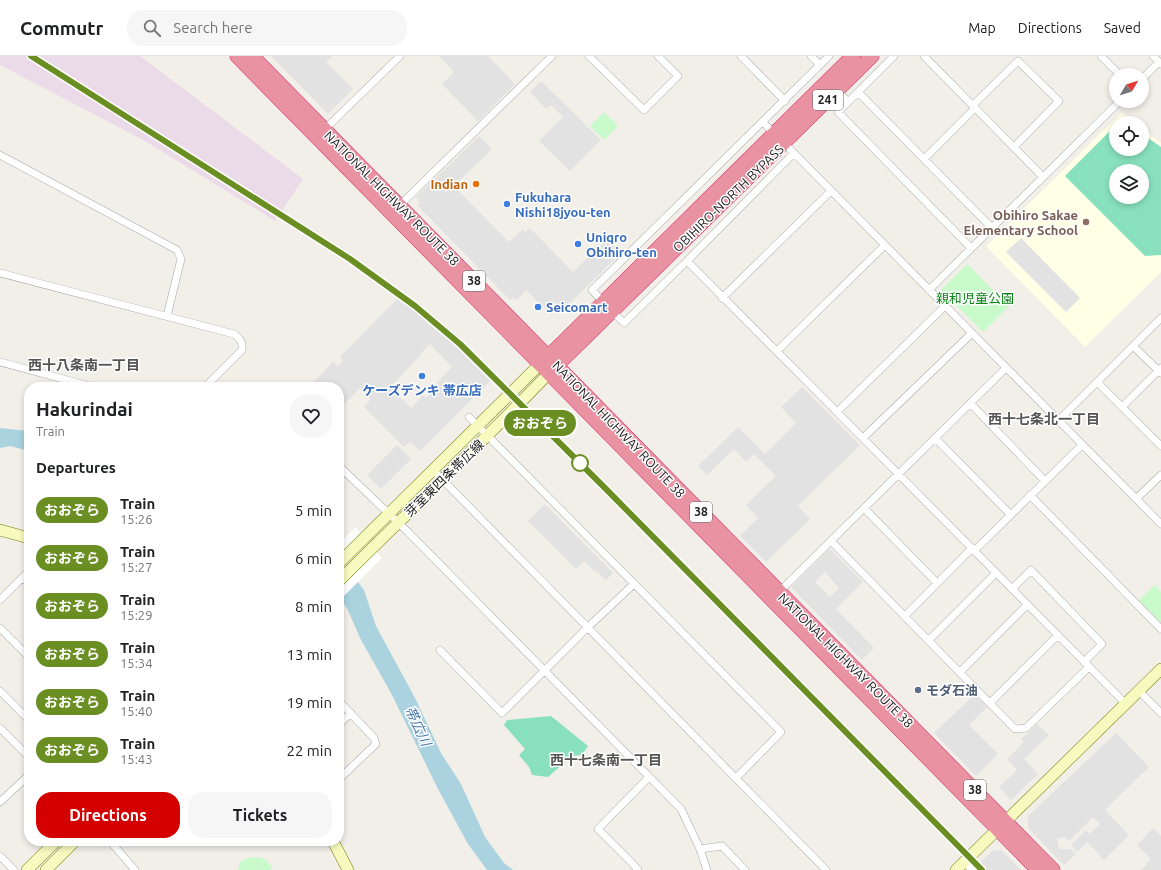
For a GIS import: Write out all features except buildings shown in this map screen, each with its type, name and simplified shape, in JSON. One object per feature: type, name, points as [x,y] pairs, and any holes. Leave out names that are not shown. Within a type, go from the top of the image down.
[{"type":"highway","name":"241","points":[[549,365],[607,307],[784,143],[853,56]]},
{"type":"highway","name":"OBIHIRO-NORTH BYPASS","points":[[784,143],[872,56]]},
{"type":"highway","name":"NATIONAL HIGHWAY ROUTE 38","points":[[245,58],[1002,825],[1053,870]]},
{"type":"highway","name":"NATIONAL HIGHWAY ROUTE 38","points":[[1002,825],[1038,870]]},
{"type":"main road","name":"芽室東四条帯広線","points":[[344,558],[478,426],[549,365]]},
{"type":"main road","name":"芽室東四条帯広線","points":[[344,576],[442,479],[488,436],[549,365]]},
{"type":"main road","points":[[0,530],[24,537]]},
{"type":"main road","points":[[956,870],[1161,669]]},
{"type":"main road","points":[[27,870],[51,846]]},
{"type":"main road","points":[[46,870],[70,846]]},
{"type":"main road","points":[[336,846],[348,870]]},
{"type":"street","points":[[321,134],[400,56]]},
{"type":"street","points":[[396,210],[552,56]]},
{"type":"street","points":[[589,56],[644,110],[678,76],[658,56]]},
{"type":"street","points":[[741,56],[785,101]]},
{"type":"street","points":[[811,56],[820,65]]},
{"type":"street","points":[[784,143],[687,261],[624,323],[592,290],[829,56]]},
{"type":"street","points":[[894,56],[838,112],[971,248]]},
{"type":"street","points":[[924,56],[1043,178]]},
{"type":"street","points":[[1101,56],[1113,68]]},
{"type":"street","points":[[1149,73],[1160,63],[1153,56]]},
{"type":"street","points":[[924,158],[1018,61],[1059,101],[1014,147]]},
{"type":"street","points":[[837,90],[848,102]]},
{"type":"street","points":[[858,92],[992,228]]},
{"type":"street","points":[[929,290],[1113,108]]},
{"type":"street","points":[[763,122],[1161,524]]},
{"type":"street","points":[[0,156],[177,250],[181,259],[167,316]]},
{"type":"street","points":[[722,298],[831,191]]},
{"type":"street","points":[[777,352],[885,244]]},
{"type":"street","points":[[687,261],[1126,704]]},
{"type":"street","points":[[0,273],[234,334],[240,339],[242,350],[210,382]]},
{"type":"street","points":[[837,412],[945,306]]},
{"type":"street","points":[[1058,420],[1161,318]]},
{"type":"street","points":[[863,438],[972,333]]},
{"type":"street","points":[[1122,407],[1160,370],[1133,346]]},
{"type":"street","points":[[0,362],[74,382]]},
{"type":"street","points":[[775,596],[1006,368]]},
{"type":"street","points":[[1097,382],[1161,446]]},
{"type":"street","points":[[970,403],[1045,481]]},
{"type":"street","points":[[469,417],[781,732],[736,778]]},
{"type":"street","points":[[935,438],[1011,515]]},
{"type":"street","points":[[905,616],[937,583],[1011,515],[1082,445]]},
{"type":"street","points":[[433,470],[826,870]]},
{"type":"street","points":[[344,471],[398,522],[681,809],[700,849],[707,870]]},
{"type":"street","points":[[1136,499],[1161,475]]},
{"type":"street","points":[[1030,495],[1161,629]]},
{"type":"street","points":[[864,508],[937,583]]},
{"type":"street","points":[[831,541],[1015,729],[1026,728],[1086,664],[1102,644],[1031,570],[1012,589]]},
{"type":"street","points":[[928,640],[996,573]]},
{"type":"street","points":[[1,598],[23,578]]},
{"type":"street","points":[[440,650],[502,713],[588,627],[634,584]]},
{"type":"street","points":[[960,672],[1027,605]]},
{"type":"street","points":[[0,628],[24,652]]},
{"type":"street","points":[[990,702],[1058,635]]},
{"type":"street","points":[[1139,691],[1161,713]]},
{"type":"street","points":[[2,696],[24,716]]},
{"type":"street","points":[[344,706],[374,738],[376,744],[344,774]]},
{"type":"street","points":[[344,719],[351,713]]},
{"type":"street","points":[[0,728],[24,752]]},
{"type":"street","points":[[638,870],[598,829],[649,778]]},
{"type":"street","points":[[0,802],[24,780]]},
{"type":"street","points":[[114,846],[135,870]]},
{"type":"street","points":[[700,849],[722,846],[745,870]]},
{"type":"street","points":[[0,856],[11,869]]},
{"type":"street","points":[[964,862],[972,870]]},
{"type":"shaded area","points":[[0,56],[140,56],[303,179],[275,221],[145,141],[0,65]]},
{"type":"shaded area","points":[[271,56],[332,56],[326,62],[353,89],[328,114]]},
{"type":"shaded area","points":[[439,56],[488,56],[515,84],[478,121],[442,84],[454,72]]},
{"type":"shaded area","points":[[541,81],[601,140],[570,171],[539,141],[563,117],[551,105],[546,109],[530,92]]},
{"type":"shaded area","name":"Obihiro Sakae Elementary School","points":[[1121,113],[1125,116],[1118,116]]},
{"type":"shaded area","name":"Obihiro Sakae Elementary School","points":[[1109,125],[1109,156],[1149,156],[1149,134],[1161,143],[1161,272],[1085,347],[986,246]]},
{"type":"shaded area","points":[[479,136],[492,149],[454,186],[509,242],[523,229],[526,232],[530,228],[573,272],[607,239],[621,253],[559,314],[555,310],[550,314],[526,290],[517,300],[513,297],[510,300],[417,205],[420,202],[416,197]]},
{"type":"shaded area","points":[[1021,238],[1080,298],[1066,312],[1006,252]]},
{"type":"shaded area","points":[[399,297],[443,332],[492,379],[420,451],[410,442],[404,447],[364,407],[371,399],[360,388],[344,404],[344,382],[314,382],[333,362],[338,366],[343,361],[340,357]],"holes":[[[430,344],[452,367],[434,386],[436,388],[426,398],[423,395],[411,408],[390,387]]]},
{"type":"shaded area","points":[[802,387],[860,445],[798,506],[810,519],[766,562],[740,536],[758,518],[746,505],[776,476],[754,454],[746,462],[734,449],[707,475],[698,466],[738,427],[765,454],[796,423],[781,407]]},
{"type":"shaded area","points":[[397,445],[411,459],[381,489],[367,475]]},
{"type":"shaded area","points":[[545,504],[613,573],[606,580],[584,561],[576,569],[528,521]]},
{"type":"shaded area","points":[[830,549],[863,582],[836,609],[874,648],[862,660],[791,587]],"holes":[[[825,572],[839,588],[830,597],[815,582]]]},
{"type":"shaded area","points":[[975,694],[987,707],[969,725],[998,754],[976,776],[934,733]]},
{"type":"shaded area","points":[[1037,724],[1049,735],[1024,759],[1038,774],[1011,800],[999,787],[1017,770],[1007,759],[1024,742],[1021,739]]},
{"type":"shaded area","points":[[1116,733],[1149,767],[1105,810],[1129,835],[1104,860],[1087,842],[1077,852],[1071,845],[1086,830],[1090,834],[1100,824],[1093,817],[1069,841],[1064,837],[1057,839],[1059,849],[1071,849],[1076,854],[1064,865],[1028,828],[1028,816]]},
{"type":"shaded area","points":[[1153,828],[1161,836],[1161,870],[1141,870],[1151,859],[1137,845]]},
{"type":"shaded area","points":[[1001,850],[1021,870],[986,870],[979,863],[992,851]]},
{"type":"green space","points":[[604,112],[618,126],[604,140],[590,126]]},
{"type":"green space","points":[[1109,132],[1109,156],[1149,156],[1149,139],[1161,147],[1161,255],[1145,256],[1065,176]]},
{"type":"green space","name":"親和児童公園","points":[[967,264],[1009,306],[983,332],[941,290]]},
{"type":"green space","points":[[1155,585],[1161,592],[1161,623],[1139,600]]},
{"type":"green space","points":[[551,716],[588,746],[582,755],[572,756],[548,777],[532,775],[529,767],[519,755],[525,749],[504,725],[507,720]]},
{"type":"green space","points":[[251,857],[263,858],[273,867],[269,870],[238,870],[240,862]]},
{"type":"water","points":[[0,428],[24,430],[24,450],[10,446],[0,448]]},
{"type":"water","name":"帯広川","points":[[344,564],[364,590],[376,626],[415,698],[441,753],[461,784],[485,837],[504,863],[513,870],[487,870],[468,844],[438,789],[391,693],[360,638],[344,604]]},
{"type":"pier","points":[[356,527],[382,558],[344,596],[344,539]]},
{"type":"railway","points":[[31,56],[350,259],[415,306],[460,344],[580,463],[982,870]]},
{"type":"train","name":"おおぞら","points":[[31,56],[350,259],[415,306],[460,344],[870,755],[982,870]]},
{"type":"place","name":"Indian","points":[[476,184]]},
{"type":"place","name":"Fukuhara Nishi18jyou-ten","points":[[507,204]]},
{"type":"place","name":"Obihiro Sakae Elementary School","points":[[1086,222]]},
{"type":"place","name":"Uniqro Obihiro-ten","points":[[578,244]]},
{"type":"place","name":"Seicomart","points":[[538,307]]},
{"type":"place","name":"ケーズデンキ 帯広店","points":[[422,376]]},
{"type":"place","name":"モダ石油","points":[[918,690]]},
{"type":"district","name":"西十八条南一丁目","points":[[84,365]]},
{"type":"district","name":"西十七条北一丁目","points":[[1044,419]]},
{"type":"district","name":"西十七条南一丁目","points":[[606,760]]}]
